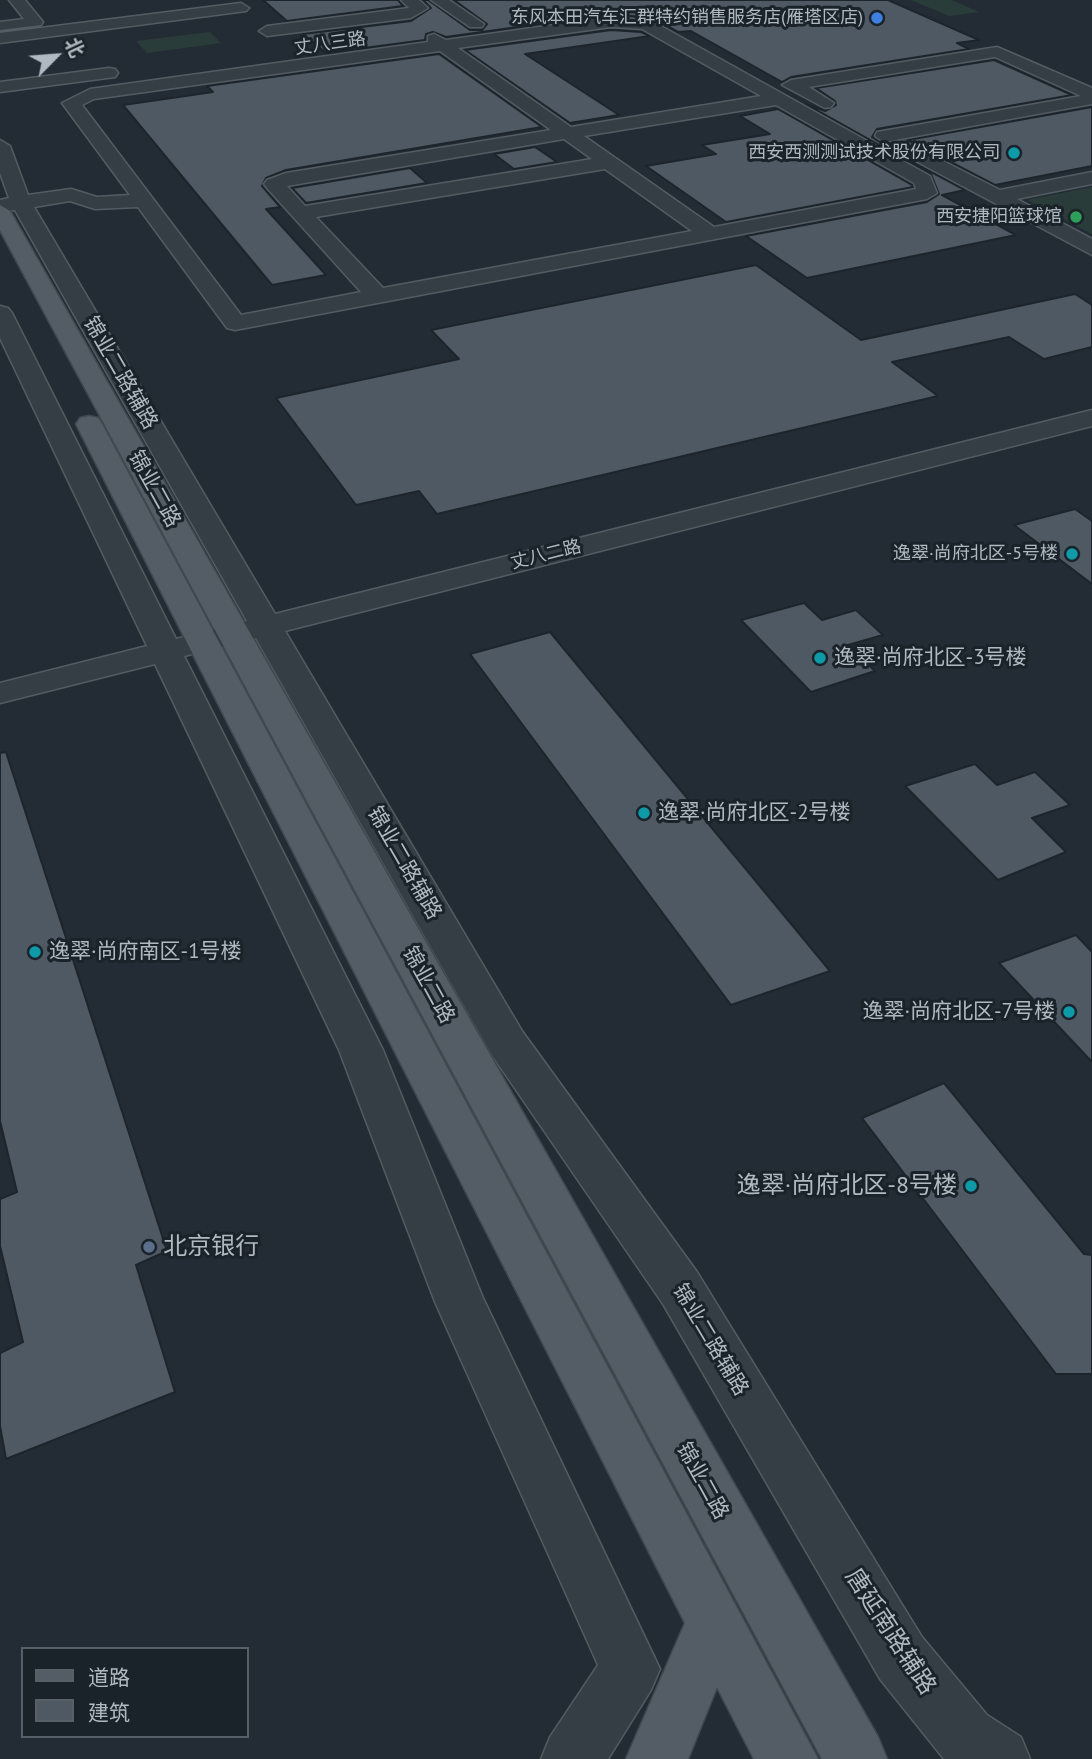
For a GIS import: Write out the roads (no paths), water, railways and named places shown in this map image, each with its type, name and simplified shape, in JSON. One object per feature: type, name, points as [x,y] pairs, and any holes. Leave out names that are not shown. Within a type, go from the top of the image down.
[{"type":"main road","name":"锦业二路","points":[[7,207],[214,631],[715,1622],[787,1759]]},
{"type":"main road","name":"锦业二路","points":[[0,254],[856,1759]]},
{"type":"main road","points":[[657,1759],[715,1622]]},
{"type":"street","points":[[0,26],[34,22],[17,0]]},
{"type":"street","points":[[0,38],[140,15],[411,13],[420,8],[409,0]]},
{"type":"street","points":[[439,0],[473,22]]},
{"type":"street","name":"丈八三路","points":[[257,49],[624,5]]},
{"type":"street","points":[[250,16],[286,47]]},
{"type":"street","name":"丈八三路","points":[[473,22],[495,17]]},
{"type":"street","points":[[611,22],[640,23],[778,99],[923,180],[927,192],[235,323],[144,201],[101,172],[71,103],[90,94],[611,22]]},
{"type":"street","points":[[419,30],[709,233]]},
{"type":"street","points":[[837,110],[791,85],[997,52],[1092,94]]},
{"type":"street","points":[[0,85],[122,69]]},
{"type":"street","points":[[377,296],[274,184],[286,179],[778,99]]},
{"type":"street","points":[[1092,100],[878,133],[1092,248]]},
{"type":"street","points":[[0,146],[7,207],[71,195],[101,172]]},
{"type":"street","points":[[300,213],[610,162]]},
{"type":"street","points":[[997,197],[1092,178]]},
{"type":"street","points":[[71,195],[95,203],[144,201]]},
{"type":"street","name":"锦业二路辅路","points":[[0,313],[214,631],[680,1289],[843,1560]]},
{"type":"street","name":"丈八二路","points":[[0,676],[214,631],[1084,416]]},
{"type":"street","name":"锦业二路辅路","points":[[214,631],[361,1050],[460,1301],[630,1669],[572,1759]]},
{"type":"street","name":"丈八二路","points":[[0,692],[214,631]]},
{"type":"street","name":"唐延南路辅路","points":[[843,1560],[901,1658],[965,1737],[999,1759]]},
{"type":"place","name":"东风本田汽车汇群特约销售服务店(雁塔区店)","points":[[877,18]]},
{"type":"place","name":"西安西测测试技术股份有限公司","points":[[1014,153]]},
{"type":"place","name":"西安捷阳篮球馆","points":[[1076,217]]},
{"type":"place","name":"逸翠·尚府北区-5号楼","points":[[1072,554]]},
{"type":"place","name":"逸翠·尚府北区-3号楼","points":[[820,658]]},
{"type":"place","name":"逸翠·尚府北区-2号楼","points":[[644,813]]},
{"type":"place","name":"逸翠·尚府南区-1号楼","points":[[35,952]]},
{"type":"place","name":"逸翠·尚府北区-7号楼","points":[[1069,1012]]},
{"type":"place","name":"逸翠·尚府北区-8号楼","points":[[971,1186]]},
{"type":"place","name":"北京银行","points":[[149,1247]]}]
